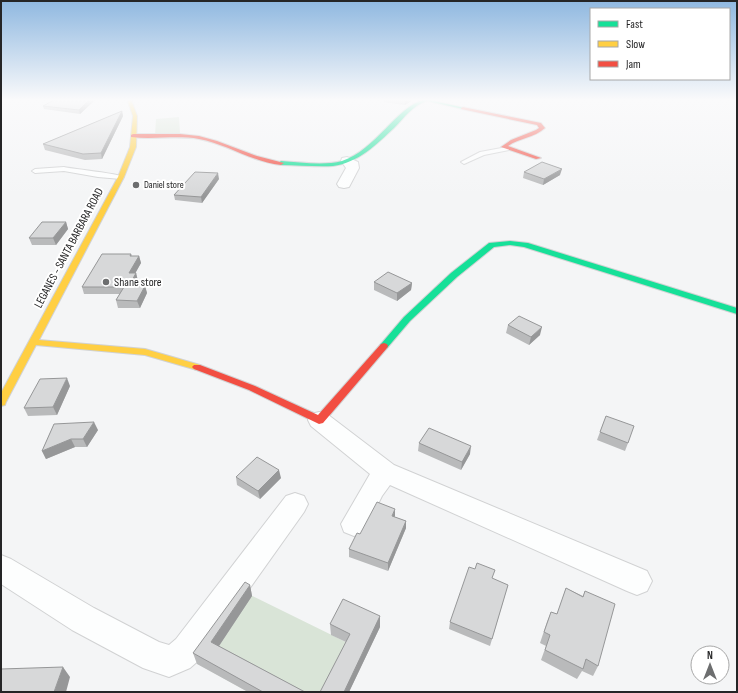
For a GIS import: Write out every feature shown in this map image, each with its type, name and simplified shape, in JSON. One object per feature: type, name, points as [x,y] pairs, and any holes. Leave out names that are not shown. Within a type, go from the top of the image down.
[{"type":"street","name":"LEGANES - SANTA BARBARA ROAD","points":[[1,402],[121,177],[133,147],[133,131]]},
{"type":"street","points":[[133,136],[196,137],[207,139],[277,163],[335,164],[347,161],[363,152],[386,131]]},
{"type":"street","points":[[538,158],[504,147],[505,145],[539,131]]},
{"type":"street","points":[[344,184],[352,172],[353,167],[353,165],[347,161]]},
{"type":"street","points":[[319,420],[407,319],[454,275],[492,245],[510,243],[525,245],[737,310]]},
{"type":"street","points":[[32,342],[145,352],[194,366],[252,388],[319,420],[385,472],[637,580]]},
{"type":"street","points":[[354,524],[373,489],[385,472]]},
{"type":"street","points":[[1,568],[83,619],[154,657],[169,661],[179,657],[187,650],[295,504]]},
{"type":"lane","points":[[464,162],[482,153],[507,149]]},
{"type":"lane","points":[[35,171],[64,170],[121,177]]},
{"type":"shaded area","points":[[155,131],[180,131],[180,133],[155,135]]},
{"type":"shaded area","points":[[238,589],[350,644],[339,692],[248,692],[189,659]]},
{"type":"building","points":[[73,131],[112,131],[101,153],[83,154],[43,144]]},
{"type":"building","points":[[542,162],[562,169],[544,179],[524,172]]},
{"type":"building","points":[[195,172],[218,173],[201,197],[174,195]]},
{"type":"building","points":[[42,222],[66,222],[53,238],[29,238]]},
{"type":"building","points":[[102,254],[131,254],[130,256],[139,256],[129,273],[136,273],[129,286],[145,286],[137,301],[116,300],[124,287],[82,287]]},
{"type":"building","points":[[388,272],[412,283],[397,293],[374,282]]},
{"type":"building","points":[[519,316],[542,327],[531,337],[508,325]]},
{"type":"building","points":[[67,378],[53,407],[24,408],[40,379]]},
{"type":"building","points":[[606,416],[634,426],[628,443],[600,432]]},
{"type":"building","points":[[94,422],[83,439],[71,439],[42,451],[54,424]]},
{"type":"building","points":[[429,428],[471,446],[462,462],[419,443]]},
{"type":"building","points":[[257,457],[279,470],[258,491],[236,477]]},
{"type":"building","points":[[377,502],[395,509],[392,516],[406,521],[388,563],[349,549],[357,533],[360,534]]},
{"type":"building","points":[[477,563],[495,570],[492,578],[508,585],[492,639],[450,622],[469,567],[475,569]]},
{"type":"building","points":[[245,582],[250,585],[211,642],[305,692],[263,692],[193,653]]},
{"type":"building","points":[[566,588],[583,597],[585,591],[615,604],[598,666],[586,659],[583,669],[545,650],[550,635],[544,632],[551,612],[557,614]]},
{"type":"building","points":[[343,599],[380,616],[344,692],[320,692],[350,634],[330,624]]},
{"type":"building","points":[[63,667],[54,692],[1,692],[1,669]]},
{"type":"traffic: fast","points":[[281,163],[334,164],[345,162],[355,157],[376,142],[387,131]]},
{"type":"traffic: fast","points":[[384,346],[407,319],[454,275],[492,245],[510,243],[525,245],[737,311]]},
{"type":"traffic: slow","points":[[1,402],[121,177],[133,147],[134,131]]},
{"type":"traffic: slow","points":[[32,342],[145,352],[197,367]]},
{"type":"traffic: jam","points":[[538,158],[504,147],[508,143],[539,131]]},
{"type":"traffic: jam","points":[[133,136],[180,135],[199,137],[264,160],[281,163]]},
{"type":"traffic: jam","points":[[197,367],[252,388],[319,420],[384,346]]},
{"type":"place","name":"Daniel store","points":[[136,185]]},
{"type":"place","name":"Shane store","points":[[106,282]]}]
